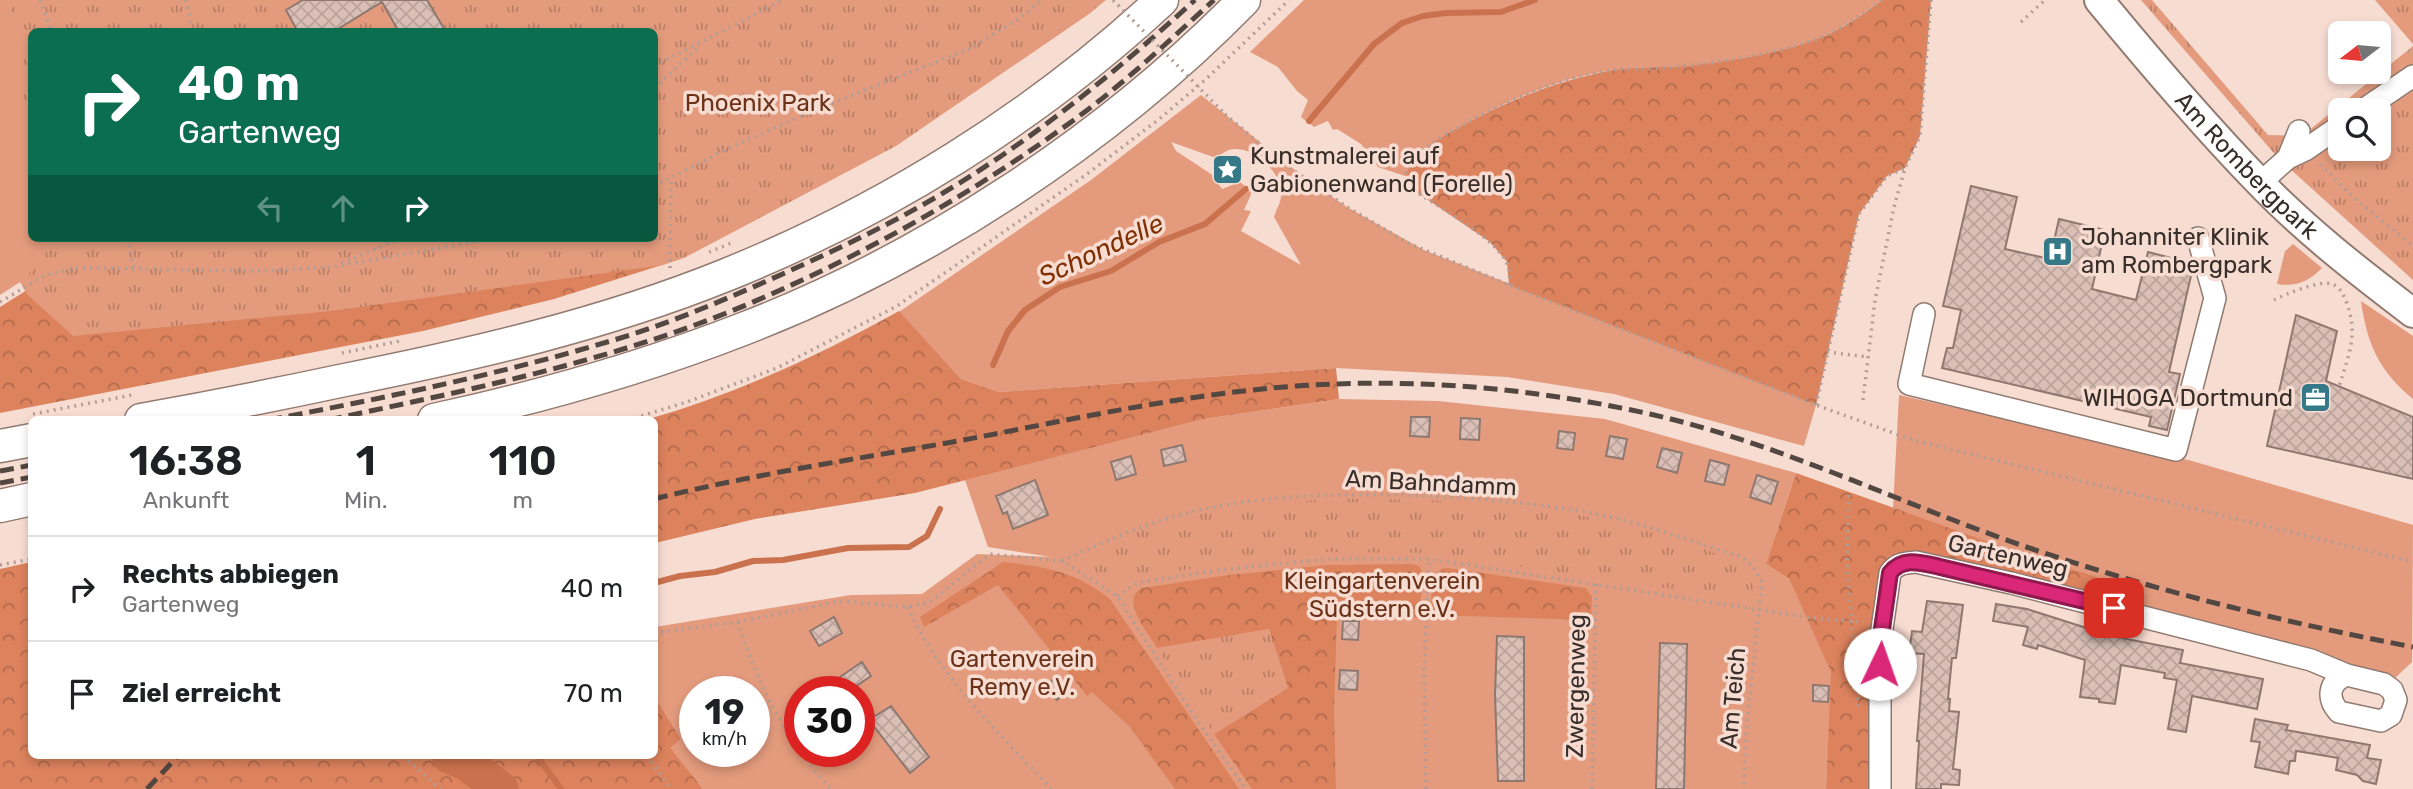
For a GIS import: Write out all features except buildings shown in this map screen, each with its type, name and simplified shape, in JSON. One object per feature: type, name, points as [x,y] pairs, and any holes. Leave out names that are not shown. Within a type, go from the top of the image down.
[{"type":"highway","points":[[137,407],[391,371],[518,342],[628,310],[726,275],[822,232],[964,152],[1051,92],[1163,0]]},
{"type":"highway","points":[[451,416],[534,397],[643,365],[744,329],[874,270],[966,218],[1041,170],[1112,117],[1173,66],[1244,0]]},
{"type":"highway","points":[[0,446],[28,428]]},
{"type":"highway","points":[[0,506],[28,500]]},
{"type":"main road","name":"Am Rombergpark","points":[[2099,0],[2161,75],[2260,183],[2341,257],[2413,313]]},
{"type":"street","points":[[2381,98],[2413,76]]},
{"type":"street","points":[[2260,183],[2297,146],[2328,132]]},
{"type":"street","points":[[1924,314],[1909,384],[2176,450],[2215,298],[2198,238]]},
{"type":"street","name":"Gartenweg","points":[[1880,789],[1880,643],[1890,573],[1895,566],[1916,562],[2140,614],[2311,660],[2347,675]]},
{"type":"path","points":[[40,0],[50,28]]},
{"type":"path","points":[[186,0],[192,28]]},
{"type":"path","points":[[658,64],[702,44],[783,0]]},
{"type":"path","points":[[658,184],[729,148],[810,112],[969,49],[1017,20],[1042,0]]},
{"type":"path","points":[[1113,0],[1225,114],[1280,161],[1346,207],[1408,243],[1815,405],[1926,444],[2413,562]]},
{"type":"path","points":[[1112,9],[1122,0]]},
{"type":"path","points":[[1205,80],[1289,0]]},
{"type":"path","points":[[1509,285],[1507,262],[1490,242],[1412,189],[1405,176],[1411,161],[1441,136],[1495,107],[1541,88],[1614,70],[1693,65],[1772,52],[1810,42],[1844,28],[1882,0]]},
{"type":"path","points":[[1863,400],[1875,300],[1894,207],[1905,168],[1920,136],[1931,0]]},
{"type":"path","points":[[2021,22],[2045,0]]},
{"type":"path","points":[[658,84],[702,44]]},
{"type":"path","points":[[2297,146],[2354,198],[2413,246]]},
{"type":"path","points":[[1815,405],[1859,214],[1887,176],[1905,168]]},
{"type":"path","points":[[670,268],[671,178]]},
{"type":"path","points":[[130,242],[134,268]]},
{"type":"path","points":[[332,267],[393,242]]},
{"type":"path","points":[[0,302],[22,286],[44,276],[75,268],[260,271],[332,267],[474,242]]},
{"type":"path","points":[[705,254],[734,242]]},
{"type":"path","points":[[659,273],[679,265]]},
{"type":"path","points":[[2274,300],[2291,292],[2324,284],[2333,285],[2342,292],[2353,320],[2351,349],[2339,387]]},
{"type":"path","points":[[337,354],[412,338]]},
{"type":"path","points":[[1827,352],[1869,357]]},
{"type":"path","points":[[90,416],[137,407]]},
{"type":"path","name":"Am Bahndamm","points":[[1062,561],[1124,532],[1195,511],[1276,499],[1387,493],[1501,501],[1565,509],[1629,522],[1742,557],[1754,568],[1762,582],[1759,610]]},
{"type":"path","points":[[1117,596],[1139,582],[1228,569],[1328,559],[1429,559],[1812,618],[1853,621],[1847,560],[1849,495]]},
{"type":"path","points":[[658,632],[738,622],[840,601],[908,607],[930,602],[990,554],[1062,561],[1117,596],[1198,722],[1246,789]]},
{"type":"path","points":[[1426,789],[1424,670],[1429,559]]},
{"type":"path","points":[[0,565],[28,560]]},
{"type":"path","name":"Zwergenweg","points":[[1592,789],[1596,584]]},
{"type":"path","points":[[908,607],[948,673],[1051,789]]},
{"type":"path","name":"Am Teich","points":[[1744,789],[1745,743],[1759,610]]},
{"type":"path","points":[[738,622],[745,644],[791,738],[831,789]]},
{"type":"path","points":[[406,759],[441,789]]},
{"type":"path","points":[[649,759],[671,789]]},
{"type":"green space","points":[[0,0],[182,0],[51,28],[28,28],[28,242],[349,242],[34,273],[0,295]]},
{"type":"green space","name":"Phoenix Park","points":[[10,0],[1106,0],[896,146],[684,258],[663,265],[331,311],[73,336],[27,294],[20,282],[46,258],[44,242],[658,242],[658,28],[28,28],[28,131]]},
{"type":"green space","points":[[1304,0],[1882,0],[1828,34],[1780,50],[1683,66],[1613,70],[1574,78],[1517,98],[1437,140],[1415,158],[1405,176],[1378,167],[1361,144],[1337,129],[1333,130],[1328,121],[1314,127],[1301,117],[1308,100],[1278,67],[1250,52]]},
{"type":"green space","points":[[1882,0],[1931,0],[1920,136],[1905,168],[1887,176],[1859,214],[1816,405],[1509,285],[1507,262],[1490,242],[1412,189],[1405,176],[1415,158],[1437,140],[1517,99],[1574,79],[1613,70],[1683,66],[1780,50],[1828,34]]},
{"type":"green space","points":[[2141,0],[2152,0],[2268,135],[2302,136],[2328,115],[2328,161],[2391,161],[2391,98],[2349,98],[2366,84],[2391,84],[2391,64],[2413,46],[2413,280],[2279,159]]},
{"type":"green space","points":[[2375,0],[2413,0],[2413,44]]},
{"type":"green space","points":[[1201,95],[1305,178],[1347,207],[1424,250],[1816,405],[1804,446],[1614,394],[1507,377],[1336,368],[999,392],[961,379],[899,312],[1091,180]],"holes":[[[1171,142],[1216,158],[1235,149],[1251,153],[1267,164],[1281,188],[1274,217],[1301,265],[1241,231],[1251,211],[1244,210],[1252,192],[1240,182],[1222,189],[1211,174],[1176,151]]]},
{"type":"green space","points":[[665,193],[665,264],[554,299],[423,331],[0,413],[0,307],[35,285],[601,242],[658,242],[658,222]]},
{"type":"green space","points":[[2293,244],[2322,268],[2301,282],[2277,284],[2285,251]]},
{"type":"green space","points":[[2361,301],[2413,336],[2413,399],[2391,378],[2376,356],[2367,331]]},
{"type":"green space","points":[[899,311],[961,379],[999,392],[1336,368],[1339,399],[1204,419],[915,493],[755,519],[658,542],[658,416],[711,399],[838,344]]},
{"type":"green space","points":[[1899,395],[2192,461],[2413,525],[2412,662],[2394,679],[2099,598],[2099,578],[1893,508]]},
{"type":"green space","name":"Kleingartenverein Südstern e.V.","points":[[1339,399],[1438,401],[1605,419],[1796,473],[1766,564],[1789,579],[1832,672],[1826,789],[703,789],[686,767],[770,767],[770,676],[679,676],[679,736],[658,702],[658,627],[851,595],[922,594],[977,554],[1051,557],[988,547],[965,480],[1204,419]]},
{"type":"green space","points":[[1796,473],[1998,545],[2100,578],[2099,598],[1894,558],[1872,789],[1826,789],[1831,672],[1789,579],[1766,564]]},
{"type":"green space","points":[[1332,499],[1479,503],[1609,521],[1736,560],[1749,567],[1753,588],[1745,597],[1734,598],[1430,553],[1328,552],[1228,563],[1124,579],[1106,578],[1083,563],[1082,557],[1108,542],[1169,521],[1237,508]]},
{"type":"green space","points":[[1003,562],[1072,576],[1110,599],[1239,789],[1175,789],[1130,727],[1092,692],[1087,696],[998,585],[924,627],[920,617]]},
{"type":"green space","points":[[28,563],[28,759],[658,759],[658,702],[679,736],[679,741],[671,748],[679,758],[679,767],[686,767],[703,789],[0,789],[0,569]]},
{"type":"green space","points":[[1328,565],[1419,566],[1422,571],[1420,618],[1337,615],[1334,711],[1336,789],[1252,789],[1214,734],[1288,688],[1269,629],[1157,648],[1134,608],[1133,600],[1142,588],[1229,575]]},
{"type":"green space","points":[[1441,569],[1586,588],[1592,597],[1591,620],[1431,615],[1432,579]]},
{"type":"green space","points":[[1269,629],[1288,688],[1214,734],[1157,648]]},
{"type":"green space","name":"Kleingartenverein Südstern e.V.","points":[[679,741],[679,758],[671,748]]},
{"type":"waterway","name":"Schondelle","points":[[1309,121],[1374,44],[1402,23],[1423,16],[1446,13],[1501,12],[1535,0]]},
{"type":"waterway","name":"Schondelle","points":[[993,365],[1008,331],[1025,310],[1060,287],[1111,271],[1159,242],[1205,224],[1246,189]]},
{"type":"waterway","name":"Schondelle","points":[[658,582],[715,572],[753,561],[783,560],[848,548],[909,547],[927,536],[940,509]]},
{"type":"waterway","points":[[456,759],[501,789]]},
{"type":"waterway","name":"Schondelle","points":[[539,759],[561,789]]},
{"type":"railway","points":[[289,416],[442,384],[571,352],[680,317],[787,272],[886,225],[977,172],[1074,103],[1136,53],[1195,0]]},
{"type":"railway","points":[[346,416],[540,372],[644,342],[746,305],[835,264],[922,218],[1046,140],[1103,98],[1214,0]]},
{"type":"railway","points":[[658,498],[806,467],[1145,405],[1240,391],[1375,383],[1493,389],[1572,399],[1695,425],[1783,454],[2001,538],[2102,571],[2256,613],[2413,647]]},
{"type":"railway","points":[[0,471],[28,466]]},
{"type":"railway","points":[[0,483],[28,478]]},
{"type":"railway","points":[[147,789],[175,759]]},
{"type":"place","name":"Kunstmalerei auf Gabionenwand (Forelle)","points":[[1227,170]]},
{"type":"place","name":"Johanniter Klinik am Rombergpark","points":[[2058,251]]},
{"type":"place","name":"WIHOGA Dortmund","points":[[2316,398]]},
{"type":"route","points":[[1880,664],[1887,585],[1895,566],[1905,563],[1916,562],[1940,567],[2114,608]]},
{"type":"park label","name":"Gartenverein Remy e.V.","points":[[1022,673]]}]
